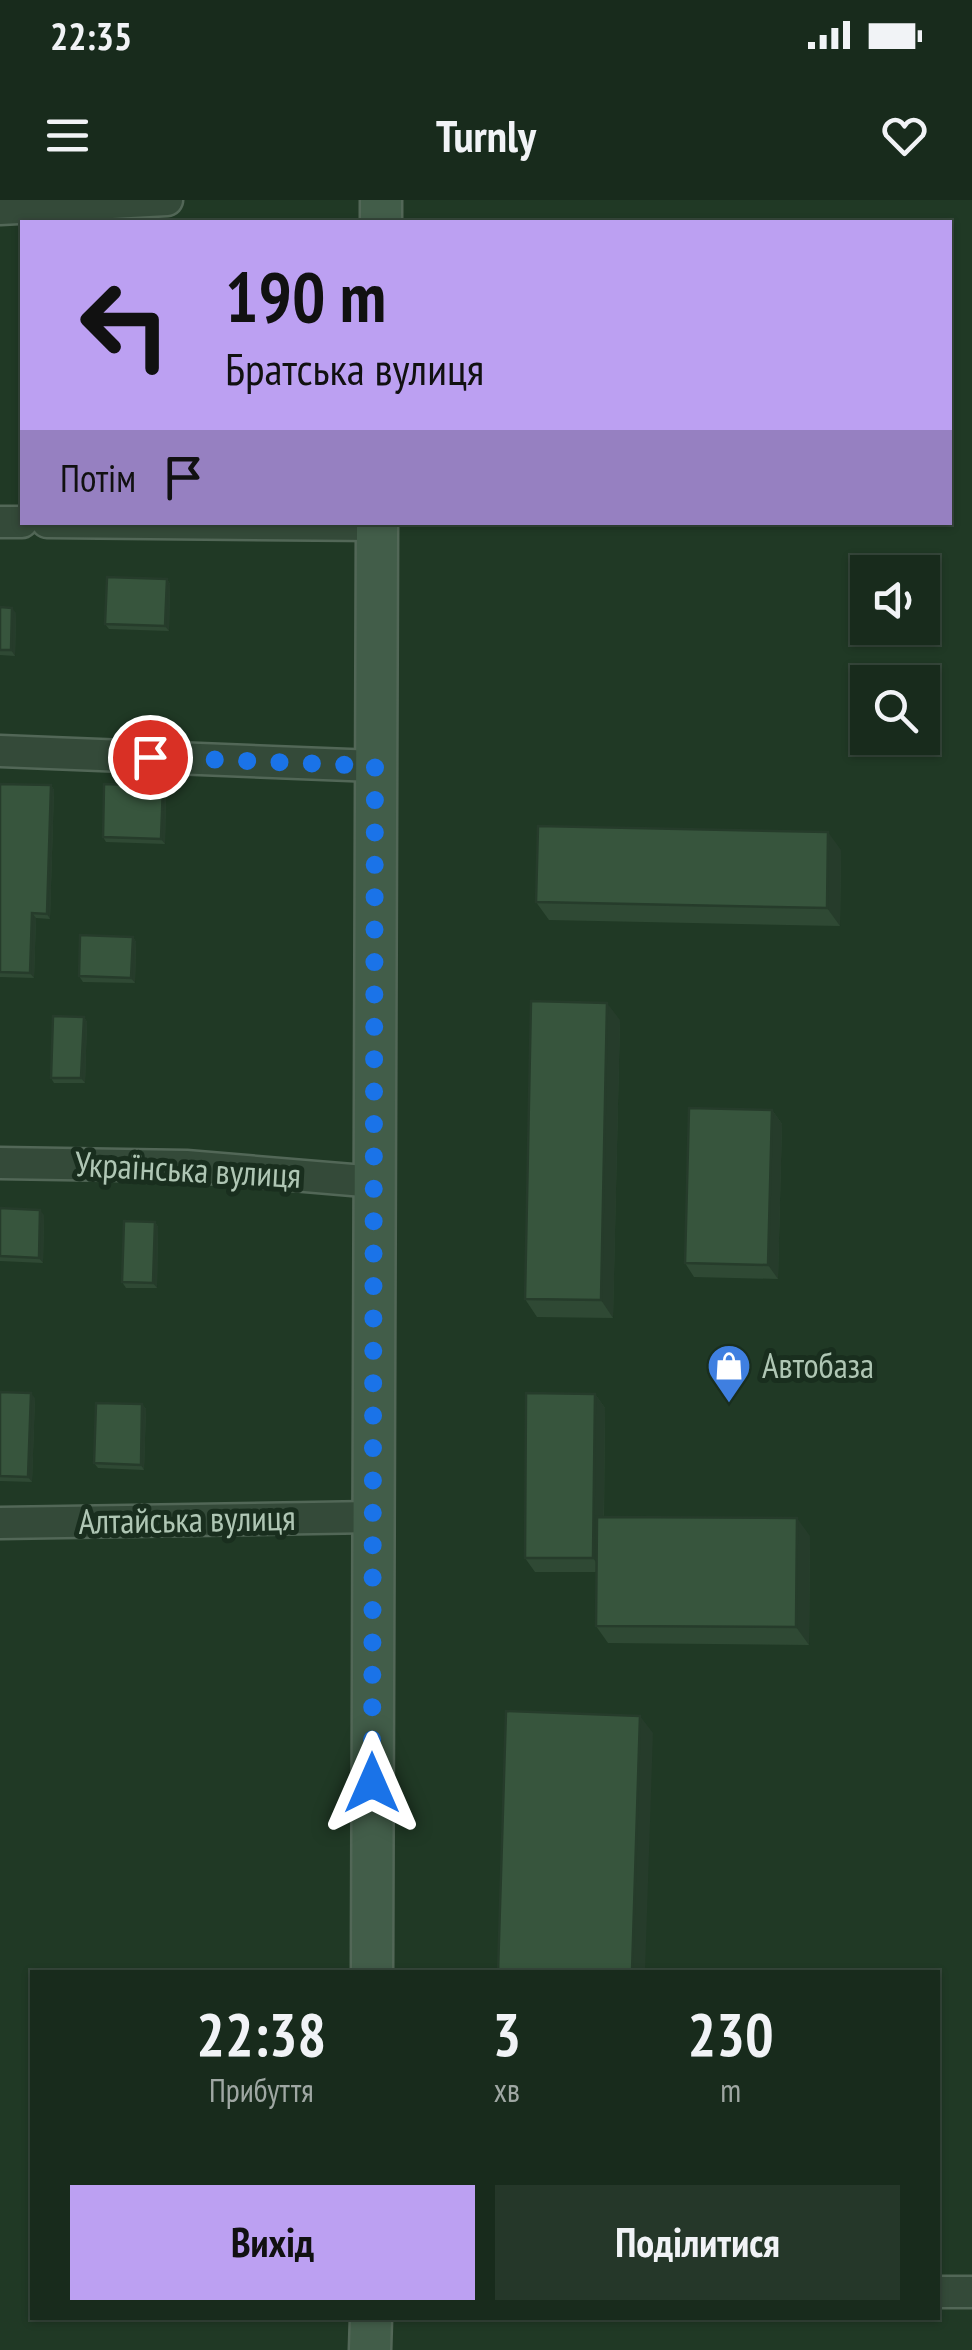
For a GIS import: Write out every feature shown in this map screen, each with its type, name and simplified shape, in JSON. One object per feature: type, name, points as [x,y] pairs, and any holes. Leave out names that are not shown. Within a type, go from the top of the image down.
[{"type":"main road","points":[[372,1970],[377,525]]},
{"type":"main road","points":[[370,2320],[370,2350]]},
{"type":"street","points":[[0,209],[167,200]]},
{"type":"street","points":[[0,750],[375,766]]},
{"type":"street","name":"Українська вулиця","points":[[0,1162],[186,1166],[376,1182]]},
{"type":"street","name":"Алтайська вулиця","points":[[0,1523],[374,1517]]},
{"type":"street","points":[[940,2292],[972,2292]]},
{"type":"building","points":[[107,577],[167,579],[165,626],[105,624]]},
{"type":"building","points":[[0,607],[12,608],[11,650],[0,650]]},
{"type":"building","points":[[0,784],[51,785],[47,914],[32,913],[30,973],[0,972]]},
{"type":"building","points":[[104,784],[163,786],[161,839],[103,837]]},
{"type":"building","points":[[538,826],[828,832],[827,908],[536,902]]},
{"type":"building","points":[[80,935],[133,937],[131,978],[79,976]]},
{"type":"building","points":[[531,1001],[607,1003],[601,1300],[525,1299]]},
{"type":"building","points":[[53,1016],[84,1017],[81,1078],[51,1078]]},
{"type":"building","points":[[689,1108],[772,1110],[768,1265],[685,1263]]},
{"type":"building","points":[[0,1208],[40,1210],[39,1258],[0,1256]]},
{"type":"building","points":[[124,1221],[155,1222],[153,1283],[122,1282]]},
{"type":"building","points":[[0,1392],[31,1393],[28,1477],[0,1476]]},
{"type":"building","points":[[526,1393],[595,1394],[593,1558],[525,1558]]},
{"type":"building","points":[[96,1403],[142,1404],[141,1465],[94,1463]]},
{"type":"building","points":[[597,1517],[797,1518],[796,1627],[596,1626]]},
{"type":"building","points":[[506,1711],[640,1716],[632,1970],[498,1970]]},
{"type":"place","name":"Автобаза","points":[[729,1404]]},
{"type":"route","points":[[150,757],[375,766],[372,1783]]}]
